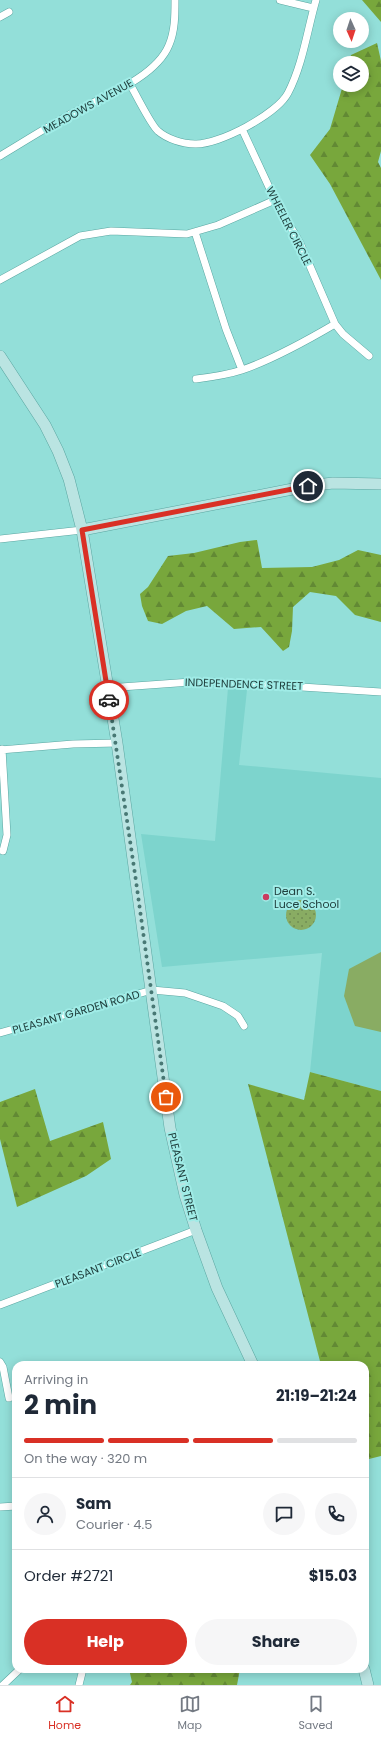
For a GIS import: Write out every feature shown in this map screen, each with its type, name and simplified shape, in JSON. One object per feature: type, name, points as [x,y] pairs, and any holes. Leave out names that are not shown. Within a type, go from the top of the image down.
[{"type":"main road","name":"PLEASANT STREET","points":[[0,356],[45,425],[58,451],[69,479],[82,530],[116,743],[152,990],[170,1128],[185,1195],[196,1230],[217,1288],[251,1361]]},
{"type":"main road","points":[[82,530],[308,486],[333,483],[381,484]]},
{"type":"main road","points":[[365,1673],[368,1685]]},
{"type":"street","name":"MEADOWS AVENUE","points":[[0,156],[76,111],[130,84],[159,62],[169,45],[174,22],[175,0]]},
{"type":"street","points":[[280,0],[314,8]]},
{"type":"street","points":[[130,84],[157,131],[182,142],[196,144],[214,141],[242,129],[277,108],[288,94],[296,76],[316,0]]},
{"type":"street","points":[[0,17],[9,12]]},
{"type":"street","name":"WHEELER CIRCLE","points":[[242,129],[275,200],[300,244],[335,324],[343,334],[369,356]]},
{"type":"street","points":[[0,280],[80,236],[111,231],[186,234],[218,225],[275,200]]},
{"type":"street","points":[[195,232],[226,329],[242,370]]},
{"type":"street","points":[[196,380],[242,370],[306,341],[335,324]]},
{"type":"street","points":[[0,539],[82,530]]},
{"type":"street","name":"INDEPENDENCE STREET","points":[[107,688],[205,681],[381,692]]},
{"type":"street","points":[[3,851],[8,835],[1,749],[73,744],[116,743]]},
{"type":"street","points":[[152,990],[185,993],[223,1006],[238,1016],[244,1026]]},
{"type":"street","name":"PLEASANT GARDEN ROAD","points":[[0,1033],[152,990]]},
{"type":"street","name":"PLEASANT CIRCLE","points":[[0,1305],[196,1230]]},
{"type":"street","points":[[0,1362],[3,1367],[9,1398]]},
{"type":"street","points":[[0,1507],[12,1506]]},
{"type":"street","points":[[2,1685],[16,1673]]},
{"type":"street","points":[[79,1685],[82,1673]]},
{"type":"shaded area","name":"Dean S. Luce School","points":[[228,688],[247,690],[239,765],[381,778],[381,1091],[310,1072],[322,953],[162,967],[141,834],[215,841]]},
{"type":"shaded area","points":[[301,900],[311,905],[316,915],[311,925],[301,930],[291,925],[286,915],[291,905]]},
{"type":"shaded area","points":[[381,952],[381,1032],[355,1026],[344,996],[349,969]]},
{"type":"green space","points":[[362,0],[381,0],[381,22]]},
{"type":"green space","points":[[377,43],[381,61],[381,151],[378,162],[381,168],[381,280],[330,184],[310,155],[330,129],[341,92],[369,92],[369,56],[351,56]]},
{"type":"green space","points":[[257,540],[262,568],[312,567],[339,560],[358,550],[381,555],[381,622],[355,615],[336,596],[310,592],[293,607],[292,631],[289,647],[283,651],[261,627],[234,629],[207,606],[186,611],[162,624],[148,621],[142,606],[140,594],[148,587],[168,556],[194,553],[240,542]]},
{"type":"green space","points":[[310,1072],[381,1091],[381,1456],[369,1459],[369,1361],[320,1361],[248,1084],[304,1100]]},
{"type":"green space","points":[[35,1089],[50,1141],[103,1122],[111,1159],[86,1176],[17,1207],[0,1139],[0,1102]]},
{"type":"green space","points":[[130,1673],[239,1673],[237,1685],[130,1685],[132,1682]]},
{"type":"way so far","points":[[109,700],[135,874],[146,960],[152,990],[166,1097]]},
{"type":"place","name":"Dean S. Luce School","points":[[266,897]]},
{"type":"route","points":[[109,700],[82,530],[308,486]]}]
